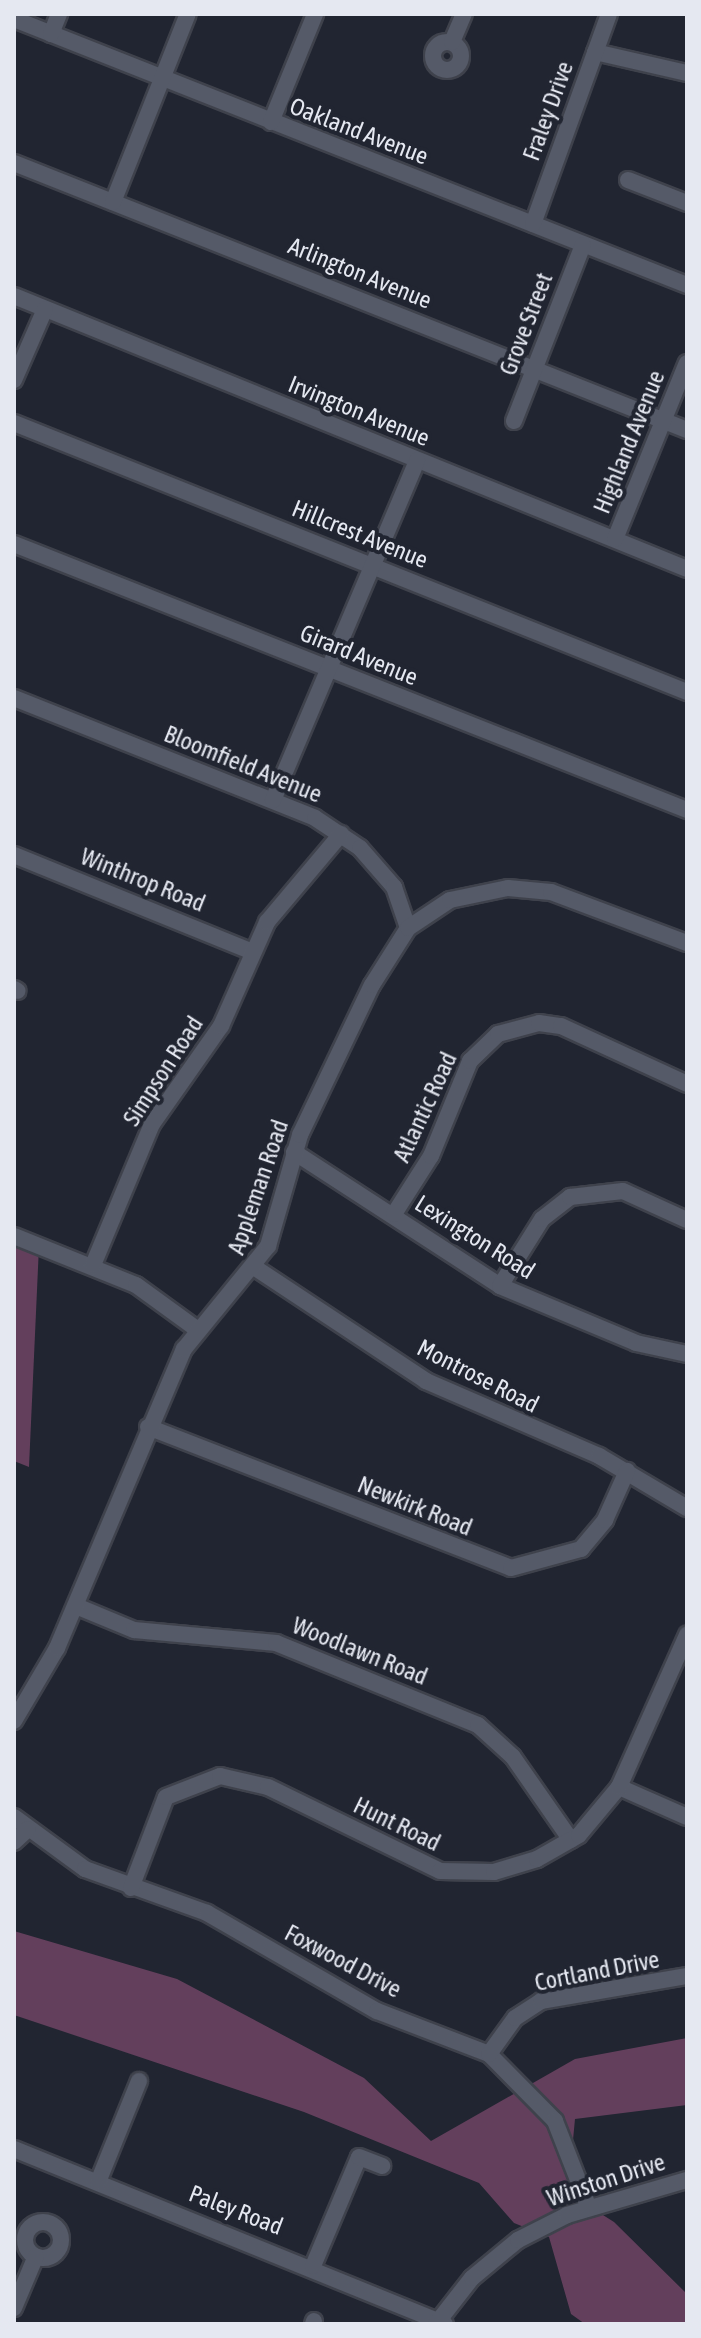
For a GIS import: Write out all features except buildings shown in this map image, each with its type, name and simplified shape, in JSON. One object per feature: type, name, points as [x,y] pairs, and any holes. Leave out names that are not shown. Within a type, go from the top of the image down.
[{"type":"street","points":[[51,34],[59,14]]},
{"type":"street","points":[[113,202],[188,14]]},
{"type":"street","points":[[271,122],[315,14]]},
{"type":"street","points":[[452,42],[464,14]]},
{"type":"street","name":"Fraley Drive","points":[[533,224],[609,14]]},
{"type":"street","name":"Oakland Avenue","points":[[14,19],[687,285]]},
{"type":"street","points":[[595,52],[687,73]]},
{"type":"street","name":"Arlington Avenue","points":[[14,163],[687,430]]},
{"type":"street","points":[[628,180],[687,203]]},
{"type":"street","name":"Grove Street","points":[[514,421],[583,245]]},
{"type":"street","name":"Irvington Avenue","points":[[14,296],[687,569]]},
{"type":"street","points":[[14,380],[45,309]]},
{"type":"street","name":"Highland Avenue","points":[[615,539],[687,363]]},
{"type":"street","name":"Hillcrest Avenue","points":[[14,423],[687,692]]},
{"type":"street","points":[[273,800],[370,564],[417,460]]},
{"type":"street","name":"Girard Avenue","points":[[14,544],[687,810]]},
{"type":"street","name":"Bloomfield Avenue","points":[[14,698],[273,800],[341,834],[394,887],[408,928]]},
{"type":"street","name":"Simpson Road","points":[[93,1265],[152,1124],[221,1026],[253,952],[288,889],[341,834]]},
{"type":"street","name":"Winthrop Road","points":[[14,855],[253,952]]},
{"type":"street","name":"Appleman Road","points":[[14,1721],[76,1606],[148,1427],[198,1330],[257,1269],[294,1152],[372,985],[408,928],[450,900],[508,888],[551,892],[687,943]]},
{"type":"street","name":"Atlantic Road","points":[[394,1214],[431,1156],[470,1061],[498,1034],[539,1023],[561,1026],[687,1084]]},
{"type":"street","name":"Lexington Road","points":[[294,1152],[394,1214],[500,1286],[636,1343],[687,1354]]},
{"type":"street","points":[[500,1286],[542,1219],[578,1194],[623,1191],[687,1220]]},
{"type":"street","points":[[14,1236],[93,1265],[169,1304],[198,1330]]},
{"type":"street","name":"Montrose Road","points":[[257,1269],[426,1381],[627,1471],[687,1508]]},
{"type":"street","name":"Newkirk Road","points":[[148,1427],[511,1568],[581,1549],[605,1520],[627,1471]]},
{"type":"street","name":"Woodlawn Road","points":[[76,1606],[134,1630],[276,1643],[478,1725],[513,1757],[571,1840]]},
{"type":"street","name":"Hunt Road","points":[[131,1888],[166,1797],[220,1776],[268,1787],[440,1871],[494,1872],[571,1840],[619,1787],[687,1635]]},
{"type":"street","points":[[619,1787],[687,1817]]},
{"type":"street","name":"Foxwood Drive","points":[[14,1817],[85,1869],[207,1913],[377,2011],[489,2054],[555,2121],[589,2208]]},
{"type":"street","points":[[14,1842],[28,1829]]},
{"type":"street","name":"Cortland Drive","points":[[489,2054],[515,2018],[541,2001],[687,1976]]},
{"type":"street","points":[[98,2182],[139,2081]]},
{"type":"street","name":"Paley Road","points":[[14,2149],[313,2266],[440,2322]]},
{"type":"street","points":[[313,2266],[359,2157],[382,2166]]},
{"type":"street","name":"Winston Drive","points":[[440,2322],[472,2278],[518,2240],[589,2208],[687,2180]]},
{"type":"street","points":[[14,2308],[36,2256]]},
{"type":"shaded area","points":[[14,1236],[39,1246],[29,1467],[14,1461]]},
{"type":"shaded area","points":[[14,1931],[177,1979],[364,2078],[431,2141],[575,2059],[687,2038],[687,2105],[575,2119],[568,2193],[614,2222],[687,2294],[687,2324],[585,2324],[571,2314],[549,2237],[514,2223],[479,2183],[304,2112],[14,2015]]}]
